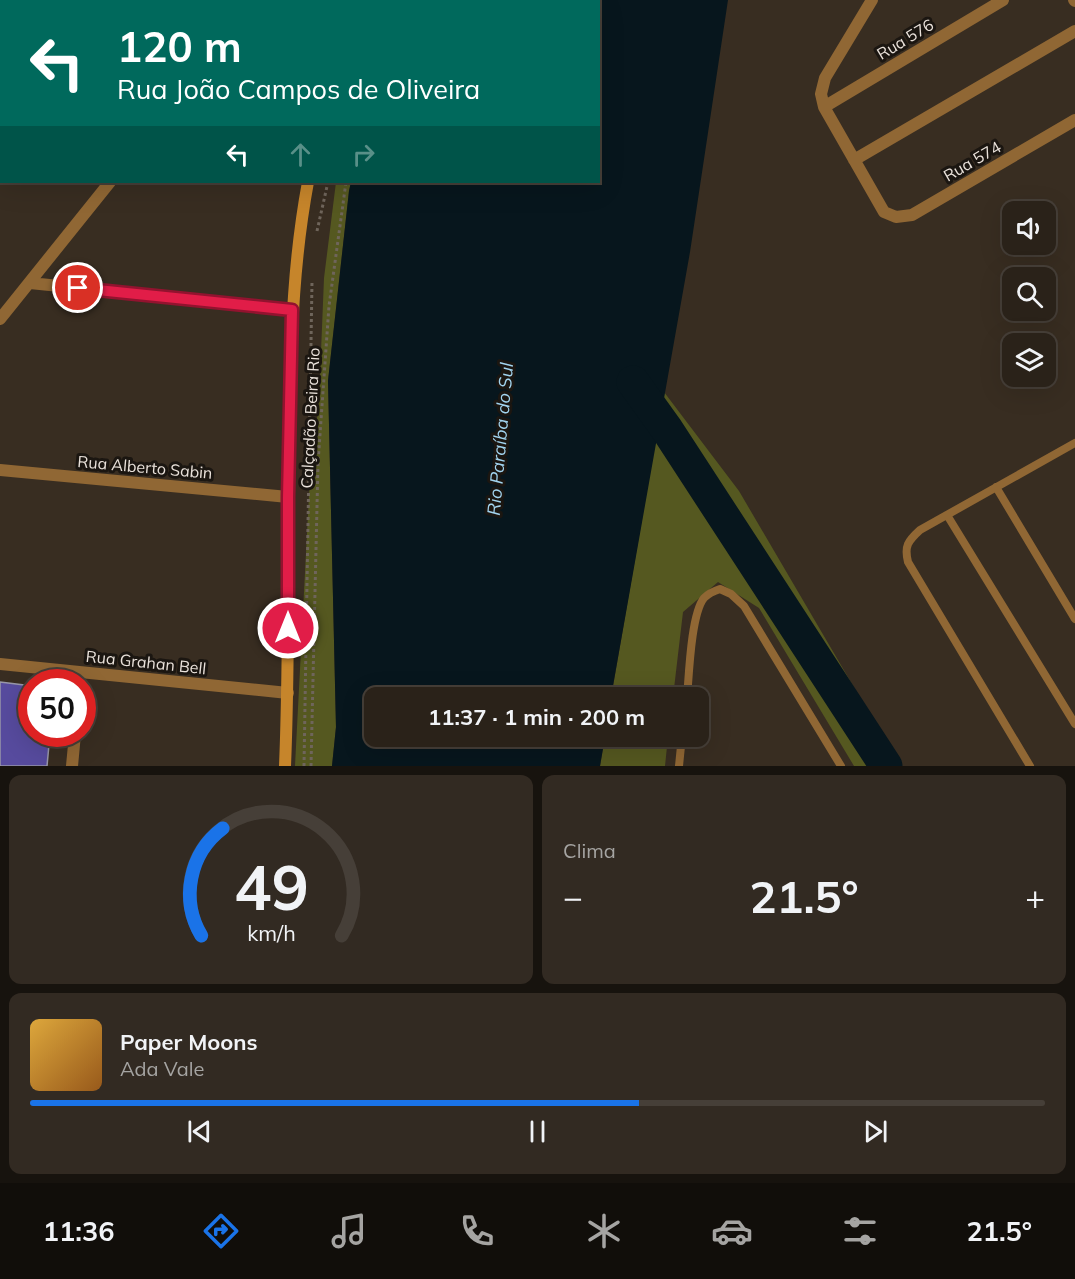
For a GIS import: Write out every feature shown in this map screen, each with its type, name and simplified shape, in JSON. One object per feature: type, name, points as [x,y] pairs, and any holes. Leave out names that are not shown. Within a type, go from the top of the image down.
[{"type":"main road","points":[[285,766],[288,693],[288,497],[292,310],[298,232],[308,183]]},
{"type":"street","points":[[872,0],[825,78],[821,94],[824,107],[854,160],[1075,31]]},
{"type":"street","name":"Rua 576","points":[[824,107],[1003,0]]},
{"type":"street","name":"Rua 574","points":[[854,160],[884,212],[896,217],[912,215],[1075,120]]},
{"type":"street","points":[[0,318],[109,183]]},
{"type":"street","points":[[30,283],[292,310]]},
{"type":"street","name":"Rua Alberto Sabin","points":[[0,470],[288,497]]},
{"type":"street","name":"Rua Grahan Bell","points":[[0,664],[31,669]]},
{"type":"street","name":"Rua Grahan Bell","points":[[96,678],[288,693]]},
{"type":"street","points":[[72,766],[74,747]]},
{"type":"lane","points":[[1030,766],[908,562],[905,551],[909,540],[920,530],[1075,443]]},
{"type":"lane","points":[[996,487],[1075,620]]},
{"type":"lane","points":[[947,515],[1075,724]]},
{"type":"lane","points":[[688,687],[696,615],[702,600],[710,592],[720,589],[731,594],[744,606],[842,766]]},
{"type":"lane","points":[[679,766],[681,747]]},
{"type":"lane","points":[[680,756],[687,766]]},
{"type":"path","points":[[317,233],[328,183]]},
{"type":"path","name":"Calçadão Beira Rio","points":[[311,766],[318,463],[329,306],[346,183]]},
{"type":"path","points":[[304,766],[312,277]]},
{"type":"green space","points":[[336,183],[351,183],[328,381],[336,727],[332,766],[295,766],[310,476],[319,401],[324,278]]},
{"type":"green space","points":[[664,392],[739,491],[900,766],[854,766],[759,608],[718,582],[683,612],[674,687],[613,687]]},
{"type":"green space","points":[[603,747],[667,747],[665,766],[600,766]]},
{"type":"water","name":"Rio Paraíba do Sul","points":[[600,0],[728,0],[690,252],[613,687],[364,687],[364,747],[603,747],[600,766],[332,766],[336,727],[328,381],[351,183],[600,183]]},
{"type":"building","points":[[0,682],[18,684],[18,747],[49,747],[47,766],[0,766]]},
{"type":"waterway","points":[[633,382],[666,428],[886,766]]},
{"type":"route","points":[[78,288],[292,310],[288,628]]}]
